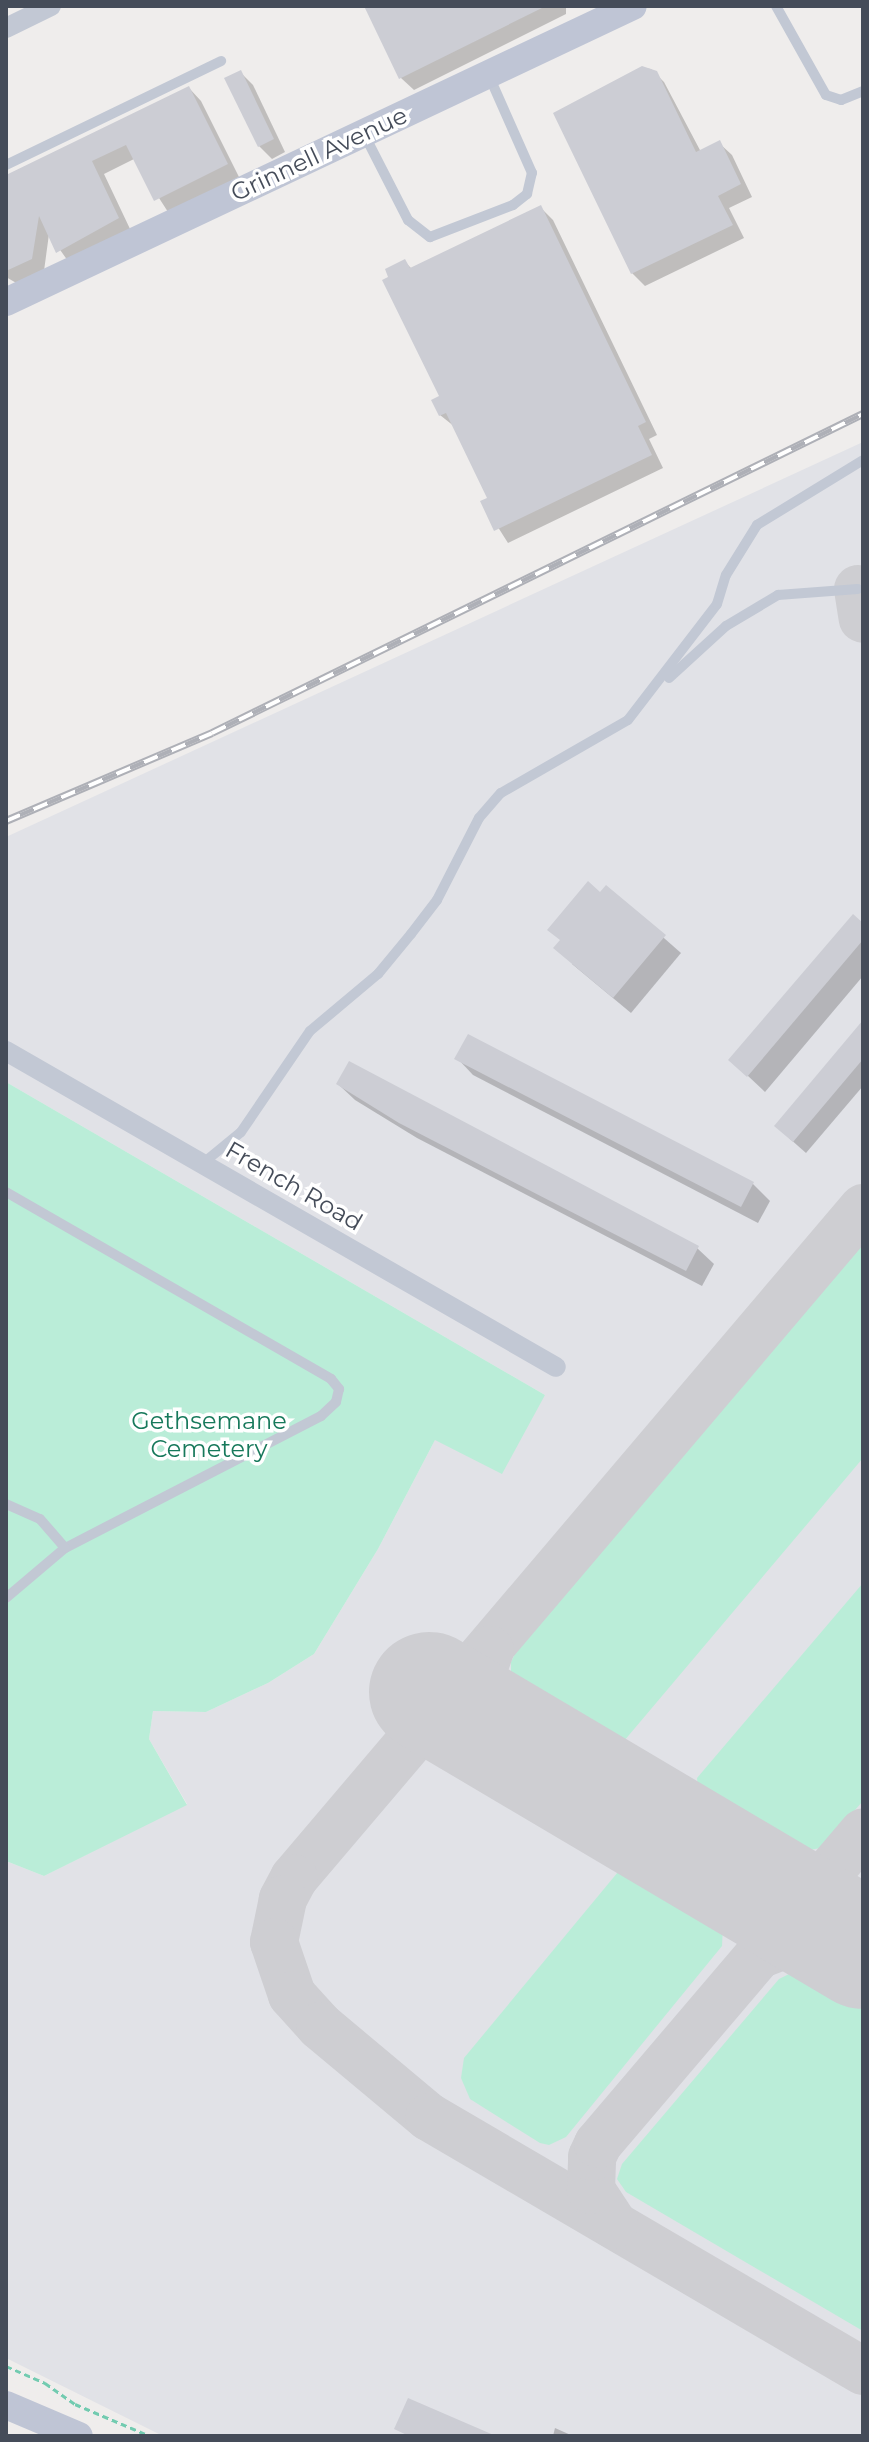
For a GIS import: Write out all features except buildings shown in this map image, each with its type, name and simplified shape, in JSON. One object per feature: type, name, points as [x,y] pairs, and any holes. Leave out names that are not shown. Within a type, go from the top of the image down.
[{"type":"street","points":[[6,28],[51,6]]},
{"type":"street","name":"Grinnell Avenue","points":[[6,302],[633,6]]},
{"type":"street","name":"French Road","points":[[6,1051],[556,1367]]},
{"type":"street","points":[[6,2405],[79,2436]]},
{"type":"lane","points":[[776,6],[826,95],[841,100],[863,91]]},
{"type":"lane","points":[[6,165],[221,61]]},
{"type":"lane","points":[[363,133],[418,232],[430,237],[447,235],[513,205],[527,194],[532,173],[488,74]]},
{"type":"lane","points":[[652,694],[717,604],[726,575],[757,525],[863,460]]},
{"type":"lane","points":[[202,1164],[241,1132],[310,1031],[378,974],[411,934],[437,900],[479,818],[501,793],[600,740],[726,626],[778,595],[858,589]]},
{"type":"lane","points":[[6,1192],[331,1379],[339,1389],[336,1402],[321,1416],[65,1548],[6,1598]]},
{"type":"lane","points":[[6,1504],[40,1519],[65,1548]]},
{"type":"path","points":[[6,2366],[45,2383],[75,2404],[150,2436]]},
{"type":"shaded area","points":[[863,442],[863,2436],[163,2436],[6,2358],[6,1861],[44,1876],[187,1804],[149,1739],[153,1711],[206,1712],[268,1683],[314,1654],[378,1549],[435,1440],[545,1395],[6,1082],[6,837]]},
{"type":"green space","name":"Gethsemane Cemetery","points":[[6,1082],[545,1395],[502,1474],[435,1440],[378,1549],[314,1654],[268,1683],[206,1712],[153,1711],[149,1739],[187,1805],[44,1876],[6,1861]]},
{"type":"green space","points":[[863,1241],[863,1458],[613,1754],[528,1704],[511,1680],[511,1662],[519,1645]]},
{"type":"green space","points":[[863,1583],[863,1801],[821,1848],[789,1853],[699,1803],[697,1778]]},
{"type":"green space","points":[[650,1868],[714,1907],[723,1925],[722,1946],[566,2137],[549,2145],[540,2143],[470,2099],[461,2078],[464,2058],[618,1872]]},
{"type":"green space","points":[[801,1968],[824,1971],[863,1993],[863,2331],[626,2192],[617,2179],[622,2164],[779,1979]]},
{"type":"taxiway","points":[[858,589],[863,619]]},
{"type":"taxiway","points":[[863,1208],[294,1878],[283,1899],[274,1942],[292,1995],[320,2026],[429,2117],[863,2371]]},
{"type":"taxiway","points":[[490,1650],[476,1690],[481,1715],[490,1728]]},
{"type":"taxiway","points":[[614,2225],[591,2190],[592,2157],[598,2144],[863,1833]]},
{"type":"taxiway","points":[[759,1955],[805,1937],[843,1942],[863,1950]]},
{"type":"runway","points":[[429,1692],[863,1949]]},
{"type":"railway","points":[[6,821],[212,733],[863,414]]}]
